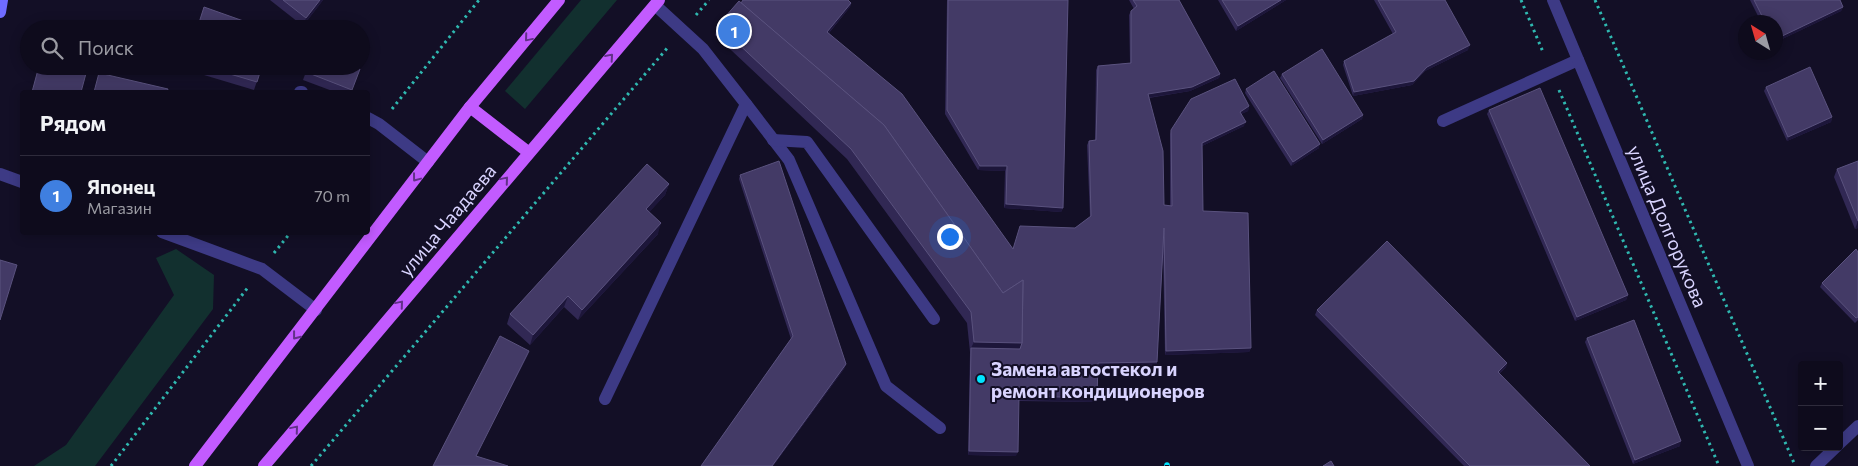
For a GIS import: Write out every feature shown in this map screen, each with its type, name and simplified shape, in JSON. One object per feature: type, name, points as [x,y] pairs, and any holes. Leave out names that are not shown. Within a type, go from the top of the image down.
[{"type":"main road","points":[[0,12],[2,0]]},
{"type":"main road","points":[[195,466],[470,107],[559,0]]},
{"type":"main road","name":"улица Чаадаева","points":[[264,466],[657,2]]},
{"type":"main road","points":[[470,107],[528,152]]},
{"type":"street","name":"улица Долгорукова","points":[[1553,0],[1748,466]]},
{"type":"street","points":[[657,2],[683,31],[703,49],[789,160],[886,386],[940,428]]},
{"type":"street","points":[[1443,121],[1578,60]]},
{"type":"street","points":[[605,399],[746,104]]},
{"type":"street","points":[[370,119],[428,162]]},
{"type":"street","points":[[773,140],[807,142],[934,319]]},
{"type":"street","points":[[0,174],[20,181]]},
{"type":"street","points":[[170,235],[262,269],[316,310]]},
{"type":"street","points":[[1843,440],[1858,426]]},
{"type":"street","points":[[1816,466],[1832,451]]},
{"type":"path","points":[[379,124],[479,0]]},
{"type":"path","points":[[311,466],[709,0]]},
{"type":"path","points":[[1521,0],[1719,466]]},
{"type":"path","points":[[1595,0],[1795,466]]},
{"type":"path","points":[[111,466],[289,235]]},
{"type":"green space","points":[[581,0],[617,0],[525,109],[505,91]]},
{"type":"green space","points":[[176,249],[214,275],[213,309],[95,466],[34,466],[66,445],[174,295],[156,258]]},
{"type":"building","points":[[283,0],[320,0],[306,18]]},
{"type":"building","points":[[743,0],[848,0],[851,3],[827,32],[902,94],[1013,249],[1020,226],[1075,228],[1091,216],[1089,141],[1096,140],[1098,66],[1131,63],[1131,11],[1137,6],[1133,0],[1179,0],[1220,74],[1192,87],[1148,94],[1163,151],[1164,205],[1172,206],[1171,130],[1191,99],[1235,79],[1249,106],[1240,112],[1246,122],[1202,143],[1203,211],[1248,213],[1251,348],[1166,351],[1164,228],[1157,362],[1098,363],[1097,398],[1019,396],[1018,452],[969,451],[971,348],[1020,349],[1022,343],[1023,280],[1003,293],[884,125],[741,3]]},
{"type":"building","points":[[948,0],[1068,0],[1063,208],[1006,204],[1007,166],[980,166],[947,110]]},
{"type":"building","points":[[1222,0],[1281,0],[1238,26]]},
{"type":"building","points":[[1378,0],[1445,0],[1470,45],[1427,67],[1414,81],[1354,92],[1344,61],[1396,32]]},
{"type":"building","points":[[1754,0],[1840,0],[1843,7],[1783,36],[1783,15],[1762,15]]},
{"type":"building","points":[[739,1],[884,125],[1003,293],[1023,280],[1022,343],[974,342],[971,312],[851,149],[718,25]]},
{"type":"building","points":[[204,7],[241,20],[200,20]]},
{"type":"building","points":[[1322,49],[1363,115],[1323,140],[1282,74]]},
{"type":"building","points":[[1810,67],[1832,117],[1788,137],[1766,87]]},
{"type":"building","points":[[1274,71],[1320,144],[1293,162],[1246,89]]},
{"type":"building","points":[[37,75],[86,75],[82,90],[33,90]]},
{"type":"building","points":[[98,75],[108,75],[168,89],[168,90],[95,90]]},
{"type":"building","points":[[233,75],[259,75],[257,82]]},
{"type":"building","points":[[314,75],[358,75],[352,90]]},
{"type":"building","points":[[1540,88],[1628,295],[1577,317],[1489,110]]},
{"type":"building","points":[[779,161],[846,364],[772,466],[701,466],[793,336],[740,175]]},
{"type":"building","points":[[1858,161],[1858,221],[1837,169]]},
{"type":"building","points":[[647,164],[669,184],[646,209],[661,223],[582,310],[568,296],[533,335],[510,314]]},
{"type":"building","points":[[1387,241],[1507,363],[1498,372],[1590,466],[1470,466],[1317,310]]},
{"type":"building","points":[[1856,249],[1858,252],[1858,317],[1856,318],[1822,283]]},
{"type":"building","points":[[0,260],[17,265],[0,320]]},
{"type":"building","points":[[1634,320],[1681,441],[1635,460],[1587,338]]},
{"type":"building","points":[[500,336],[529,351],[476,456],[508,466],[433,466]]},
{"type":"building","points":[[1331,461],[1334,466],[1323,466]]},
{"type":"place","name":"Японец","points":[[734,31]]},
{"type":"place","name":"Замена автостекол и ремонт кондиционеров","points":[[981,379]]}]
